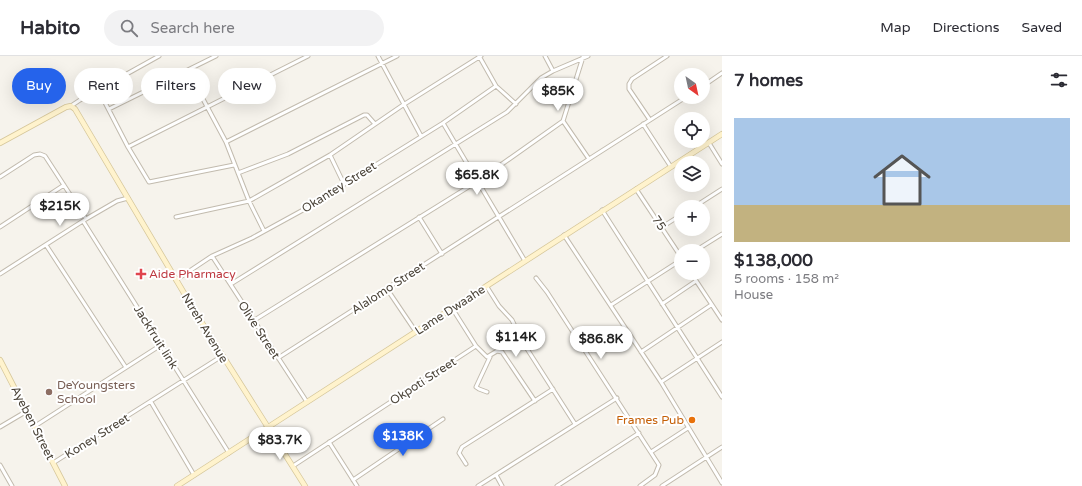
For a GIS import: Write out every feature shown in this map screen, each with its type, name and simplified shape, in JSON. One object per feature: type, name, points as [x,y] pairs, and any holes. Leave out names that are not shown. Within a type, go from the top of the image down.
[{"type":"street","points":[[133,70],[159,56]]},
{"type":"street","points":[[194,68],[216,56]]},
{"type":"street","points":[[128,147],[206,106],[308,56]]},
{"type":"street","points":[[378,56],[421,136]]},
{"type":"street","points":[[226,142],[397,56]]},
{"type":"street","points":[[176,217],[249,201],[330,155],[403,105],[480,56],[496,86],[516,104]]},
{"type":"street","points":[[545,56],[553,71]]},
{"type":"street","points":[[231,284],[455,145],[516,104],[534,84],[553,71],[588,56]]},
{"type":"street","points":[[650,120],[629,89],[629,84],[632,79],[667,56]]},
{"type":"street","points":[[253,321],[478,181],[563,122],[583,57]]},
{"type":"street","points":[[710,81],[722,73]]},
{"type":"street","name":"Okantey Street","points":[[176,280],[212,256],[252,238],[303,210],[443,123],[496,86]]},
{"type":"street","points":[[109,109],[141,94]]},
{"type":"street","points":[[0,143],[60,110],[74,104]]},
{"type":"street","points":[[106,104],[128,147],[149,182],[234,165]]},
{"type":"street","name":"Alalomo Street","points":[[278,358],[675,104]]},
{"type":"street","name":"Ntreh Avenue","points":[[71,106],[80,117],[222,356],[305,486]]},
{"type":"street","points":[[206,106],[226,142],[249,201],[264,231]]},
{"type":"street","points":[[238,173],[288,154],[364,115],[367,115],[375,124]]},
{"type":"street","points":[[563,122],[589,159]]},
{"type":"street","points":[[443,123],[525,261]]},
{"type":"street","points":[[643,124],[671,167]]},
{"type":"street","name":"Lame Dwaahe","points":[[710,142],[722,134]]},
{"type":"street","points":[[710,145],[722,164]]},
{"type":"street","name":"Lame Dwaahe","points":[[177,486],[452,308],[487,287],[602,210],[701,148]]},
{"type":"street","name":"Jackfruit link","points":[[0,176],[34,155],[40,154],[45,156],[160,345],[229,453]]},
{"type":"street","points":[[330,155],[344,184]]},
{"type":"street","points":[[0,227],[64,185]]},
{"type":"street","name":"75","points":[[636,189],[674,247]]},
{"type":"street","points":[[705,200],[722,189]]},
{"type":"street","points":[[0,274],[117,201],[128,198]]},
{"type":"street","points":[[602,210],[698,357],[722,397]]},
{"type":"street","points":[[419,217],[442,254]]},
{"type":"street","points":[[662,227],[674,219]]},
{"type":"street","points":[[564,235],[661,382],[722,483]]},
{"type":"street","points":[[707,244],[721,236]]},
{"type":"street","points":[[46,245],[125,366]]},
{"type":"street","name":"Olive Street","points":[[212,256],[307,403]]},
{"type":"street","points":[[611,305],[674,263]]},
{"type":"street","points":[[536,278],[547,292],[659,465],[658,472],[650,480],[640,486]]},
{"type":"street","points":[[662,304],[696,281],[722,320]]},
{"type":"street","points":[[487,287],[499,306],[512,320],[522,341],[575,424]]},
{"type":"street","points":[[387,289],[416,332]]},
{"type":"street","points":[[641,352],[711,305]]},
{"type":"street","points":[[452,308],[482,354],[490,357]]},
{"type":"street","points":[[661,382],[722,342]]},
{"type":"street","points":[[35,426],[125,366],[160,345]]},
{"type":"street","name":"Okpoti Street","points":[[293,466],[476,346]]},
{"type":"street","points":[[487,392],[476,387],[490,357],[497,351],[502,352],[536,401]]},
{"type":"street","name":"Koney Street","points":[[53,463],[222,356]]},
{"type":"street","name":"Ayeben Street","points":[[0,360],[65,486]]},
{"type":"street","points":[[466,464],[459,453],[462,447],[553,389]]},
{"type":"street","points":[[478,486],[616,398]]},
{"type":"street","points":[[151,402],[194,475]]},
{"type":"street","points":[[0,427],[27,411]]},
{"type":"street","points":[[353,480],[443,419]]},
{"type":"street","points":[[651,452],[688,428]]},
{"type":"street","points":[[556,486],[639,433]]},
{"type":"street","points":[[329,442],[356,486]]},
{"type":"street","points":[[662,486],[722,447]]},
{"type":"street","points":[[0,465],[12,486]]},
{"type":"street","points":[[496,475],[502,486]]},
{"type":"place","name":"Aide Pharmacy","points":[[141,274]]},
{"type":"place","name":"DeYoungsters School","points":[[49,392]]},
{"type":"place","name":"Frames Pub","points":[[692,420]]}]
